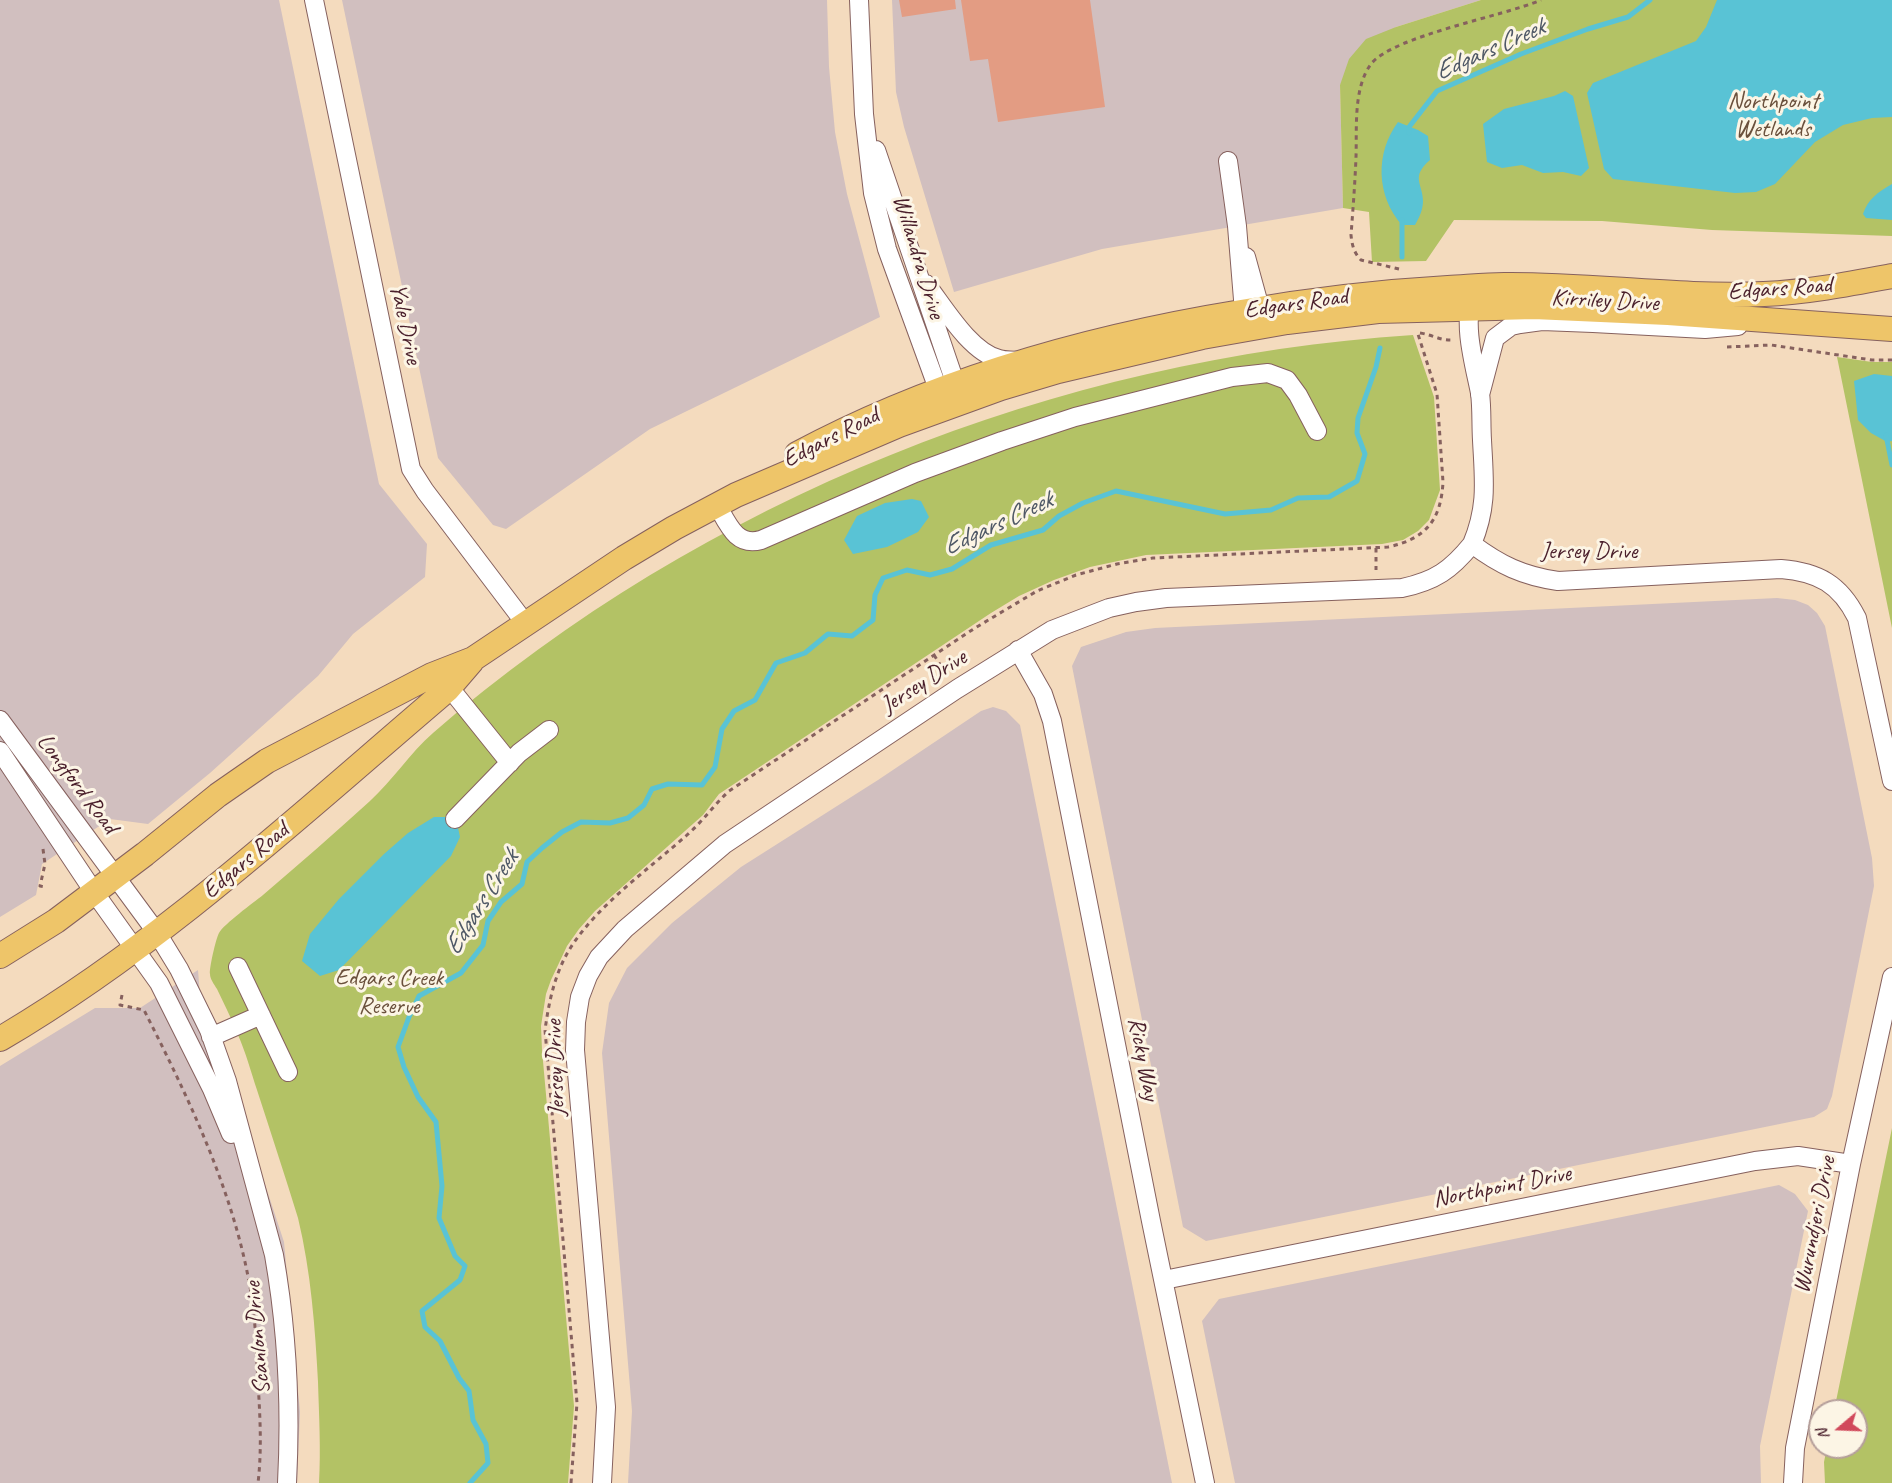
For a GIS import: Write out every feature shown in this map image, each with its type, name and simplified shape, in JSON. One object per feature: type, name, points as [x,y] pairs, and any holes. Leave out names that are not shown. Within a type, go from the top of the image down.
[{"type":"main road","name":"Edgars Road","points":[[950,396],[1202,337],[1254,319],[1372,293],[1502,285],[1765,294],[1817,289],[1892,276]]},
{"type":"main road","name":"Edgars Road","points":[[0,956],[56,921],[116,877],[218,795],[267,761],[432,675],[474,658],[624,558],[726,500],[899,425],[950,396],[1023,362],[1124,334],[1194,319],[1254,319],[1378,311],[1534,307],[1668,313],[1892,329]]},
{"type":"main road","name":"Edgars Road","points":[[0,1039],[86,984],[157,933],[244,865],[449,687],[474,658]]},
{"type":"street","name":"Yale Drive","points":[[314,0],[411,469],[425,491],[525,623]]},
{"type":"street","name":"Willandra Drive","points":[[859,0],[864,114],[873,194],[887,249],[950,396]]},
{"type":"street","name":"Willandra Drive","points":[[864,114],[916,271],[950,396]]},
{"type":"street","points":[[1228,161],[1254,319]]},
{"type":"street","points":[[916,271],[972,342],[987,354],[999,359],[1023,362]]},
{"type":"street","name":"Kirriley Drive","points":[[1472,544],[1481,522],[1484,500],[1480,395],[1474,366],[1468,309],[1478,286]]},
{"type":"street","name":"Kirriley Drive","points":[[1480,395],[1495,338],[1511,326],[1542,321],[1705,329],[1775,321]]},
{"type":"street","points":[[726,500],[732,530],[742,540],[750,543],[915,473],[1002,441],[1086,414],[1232,377],[1268,373],[1287,380],[1298,395],[1317,431]]},
{"type":"street","name":"Jersey Drive","points":[[602,1483],[606,1407],[575,1050],[580,997],[588,976],[599,957],[625,929],[711,855],[957,689],[1052,630],[1076,620],[1136,602],[1166,598],[1402,588],[1423,583],[1441,574],[1458,562],[1472,544],[1494,560],[1517,571],[1535,578],[1558,581],[1780,569],[1801,570],[1821,578],[1839,590],[1857,618],[1892,781]]},
{"type":"street","name":"Ricky Way","points":[[1018,650],[1042,694],[1052,721],[1205,1483]]},
{"type":"street","points":[[449,687],[510,764]]},
{"type":"street","name":"Longford Road","points":[[0,720],[157,933]]},
{"type":"street","points":[[456,819],[519,753],[549,730]]},
{"type":"street","name":"Longford Road","points":[[0,751],[134,948]]},
{"type":"street","name":"Scanlon Drive","points":[[157,933],[195,1000],[211,1037],[227,1081],[272,1246],[279,1284],[288,1390],[289,1449],[286,1483]]},
{"type":"street","name":"Scanlon Drive","points":[[134,948],[159,982],[183,1028],[256,1191]]},
{"type":"street","points":[[238,967],[288,1072]]},
{"type":"street","name":"Wurundjeri Drive","points":[[1793,1483],[1794,1448],[1851,1164],[1892,978]]},
{"type":"street","points":[[211,1037],[261,1015]]},
{"type":"street","name":"Northpoint Drive","points":[[1164,1280],[1755,1161],[1798,1156],[1851,1164]]},
{"type":"path","points":[[1395,268],[1361,260],[1352,246],[1358,101],[1364,78],[1371,64],[1384,52],[1412,41],[1541,0]]},
{"type":"path","points":[[571,1483],[577,1403],[545,1030],[552,989],[570,948],[591,921],[701,822],[729,791],[934,655],[1037,591],[1076,575],[1117,564],[1153,558],[1376,548],[1411,541],[1430,525],[1439,510],[1443,482],[1437,393],[1417,332],[1416,310]]},
{"type":"path","points":[[1376,548],[1377,589]]},
{"type":"path","points":[[934,655],[957,689]]},
{"type":"path","points":[[42,848],[45,864],[40,886],[46,887]]},
{"type":"path","points":[[122,995],[120,1005],[144,1010],[170,1062],[195,1116],[243,1254],[250,1289],[255,1336],[261,1443],[258,1483]]},
{"type":"shaded area","points":[[0,0],[279,0],[379,484],[427,544],[425,577],[353,634],[318,676],[210,773],[148,824],[110,819],[42,864],[36,895],[0,917]]},
{"type":"shaded area","points":[[342,0],[827,0],[829,67],[835,132],[847,194],[880,317],[650,429],[506,529],[493,525],[438,458]]},
{"type":"shaded area","points":[[892,0],[1481,0],[1396,27],[1340,85],[1343,208],[1102,249],[954,292],[904,127],[896,92]]},
{"type":"shaded area","points":[[1777,598],[1795,600],[1808,605],[1817,613],[1825,626],[1872,858],[1874,886],[1832,1096],[1827,1109],[1814,1117],[1206,1241],[1183,1227],[1072,666],[1081,647],[1126,632],[1155,628]]},
{"type":"shaded area","points":[[993,707],[1006,711],[1020,725],[1172,1483],[628,1483],[632,1411],[602,1053],[609,1003],[627,968],[672,923],[741,867],[981,711]]},
{"type":"shaded area","points":[[198,970],[200,996],[218,1041],[284,1242],[300,1412],[297,1483],[0,1483],[0,1066],[95,1008],[140,1008]]},
{"type":"shaded area","points":[[1779,1185],[1795,1194],[1808,1211],[1760,1446],[1761,1483],[1235,1483],[1202,1321],[1219,1299]]},
{"type":"green space","name":"Northpoint Wetlands","points":[[1481,0],[1892,0],[1892,236],[1712,230],[1602,221],[1454,220],[1426,261],[1372,262],[1369,212],[1343,208],[1340,85],[1349,59],[1366,39]]},
{"type":"green space","name":"Edgars Creek Reserve","points":[[1413,335],[1434,397],[1440,490],[1429,520],[1418,531],[1403,540],[1382,544],[1146,555],[1090,567],[1019,596],[719,794],[703,815],[595,911],[567,946],[551,980],[546,994],[541,1026],[574,1406],[568,1483],[319,1483],[318,1382],[314,1320],[306,1259],[298,1218],[246,1056],[233,1023],[211,980],[215,947],[222,929],[370,801],[433,733],[538,650],[650,575],[768,510],[891,455],[1018,409],[1148,374],[1280,349]]},
{"type":"green space","points":[[1837,357],[1872,362],[1892,362],[1892,628]]},
{"type":"green space","points":[[1892,1128],[1892,1483],[1825,1483],[1825,1459],[1868,1459],[1868,1399],[1836,1399]]},
{"type":"water","points":[[1717,0],[1892,0],[1892,117],[1872,118],[1843,125],[1815,142],[1775,184],[1756,192],[1735,193],[1613,179],[1604,169],[1587,93],[1593,83],[1696,41],[1706,27]]},
{"type":"water","points":[[1565,91],[1573,96],[1589,168],[1581,176],[1563,172],[1543,173],[1522,165],[1502,168],[1487,162],[1483,124],[1504,109]]},
{"type":"water","points":[[1398,122],[1428,136],[1430,160],[1420,171],[1419,180],[1423,204],[1415,225],[1402,225],[1393,214],[1383,188],[1382,161],[1385,147]]},
{"type":"water","points":[[1892,184],[1892,220],[1866,218],[1863,214],[1871,200]]},
{"type":"water","points":[[1874,374],[1892,376],[1892,441],[1887,442],[1871,433],[1858,420],[1854,381]]},
{"type":"water","points":[[912,499],[921,501],[929,517],[918,532],[887,547],[853,554],[844,540],[857,516],[885,503]]},
{"type":"water","points":[[434,817],[446,817],[457,823],[460,837],[451,856],[339,970],[320,976],[302,961],[310,934],[339,899],[384,854],[408,833]]},
{"type":"building","points":[[899,0],[955,0],[956,9],[902,17]]},
{"type":"building","points":[[961,0],[1090,0],[1105,107],[998,122],[988,59],[970,61]]},
{"type":"waterway","name":"Edgars Creek","points":[[1409,133],[1409,127],[1437,91],[1521,54],[1628,17],[1650,0]]},
{"type":"waterway","name":"Edgars Creek","points":[[1402,220],[1402,257]]},
{"type":"waterway","name":"Edgars Creek","points":[[470,1483],[488,1463],[486,1444],[473,1420],[469,1391],[459,1378],[440,1341],[425,1327],[422,1311],[460,1280],[465,1266],[455,1256],[439,1218],[442,1186],[436,1122],[418,1097],[404,1067],[398,1047],[419,996],[461,973],[483,945],[488,921],[501,902],[522,884],[527,862],[562,832],[581,822],[610,823],[628,818],[644,805],[652,789],[668,784],[702,785],[715,767],[722,729],[734,711],[755,700],[776,663],[805,653],[828,634],[852,636],[873,620],[875,595],[883,578],[907,570],[930,575],[952,569],[991,545],[1043,530],[1059,516],[1083,503],[1116,491],[1225,514],[1271,510],[1298,498],[1329,497],[1357,481],[1365,454],[1357,433],[1358,418],[1376,367],[1380,348]]},
{"type":"waterway","points":[[1886,435],[1892,465]]}]
